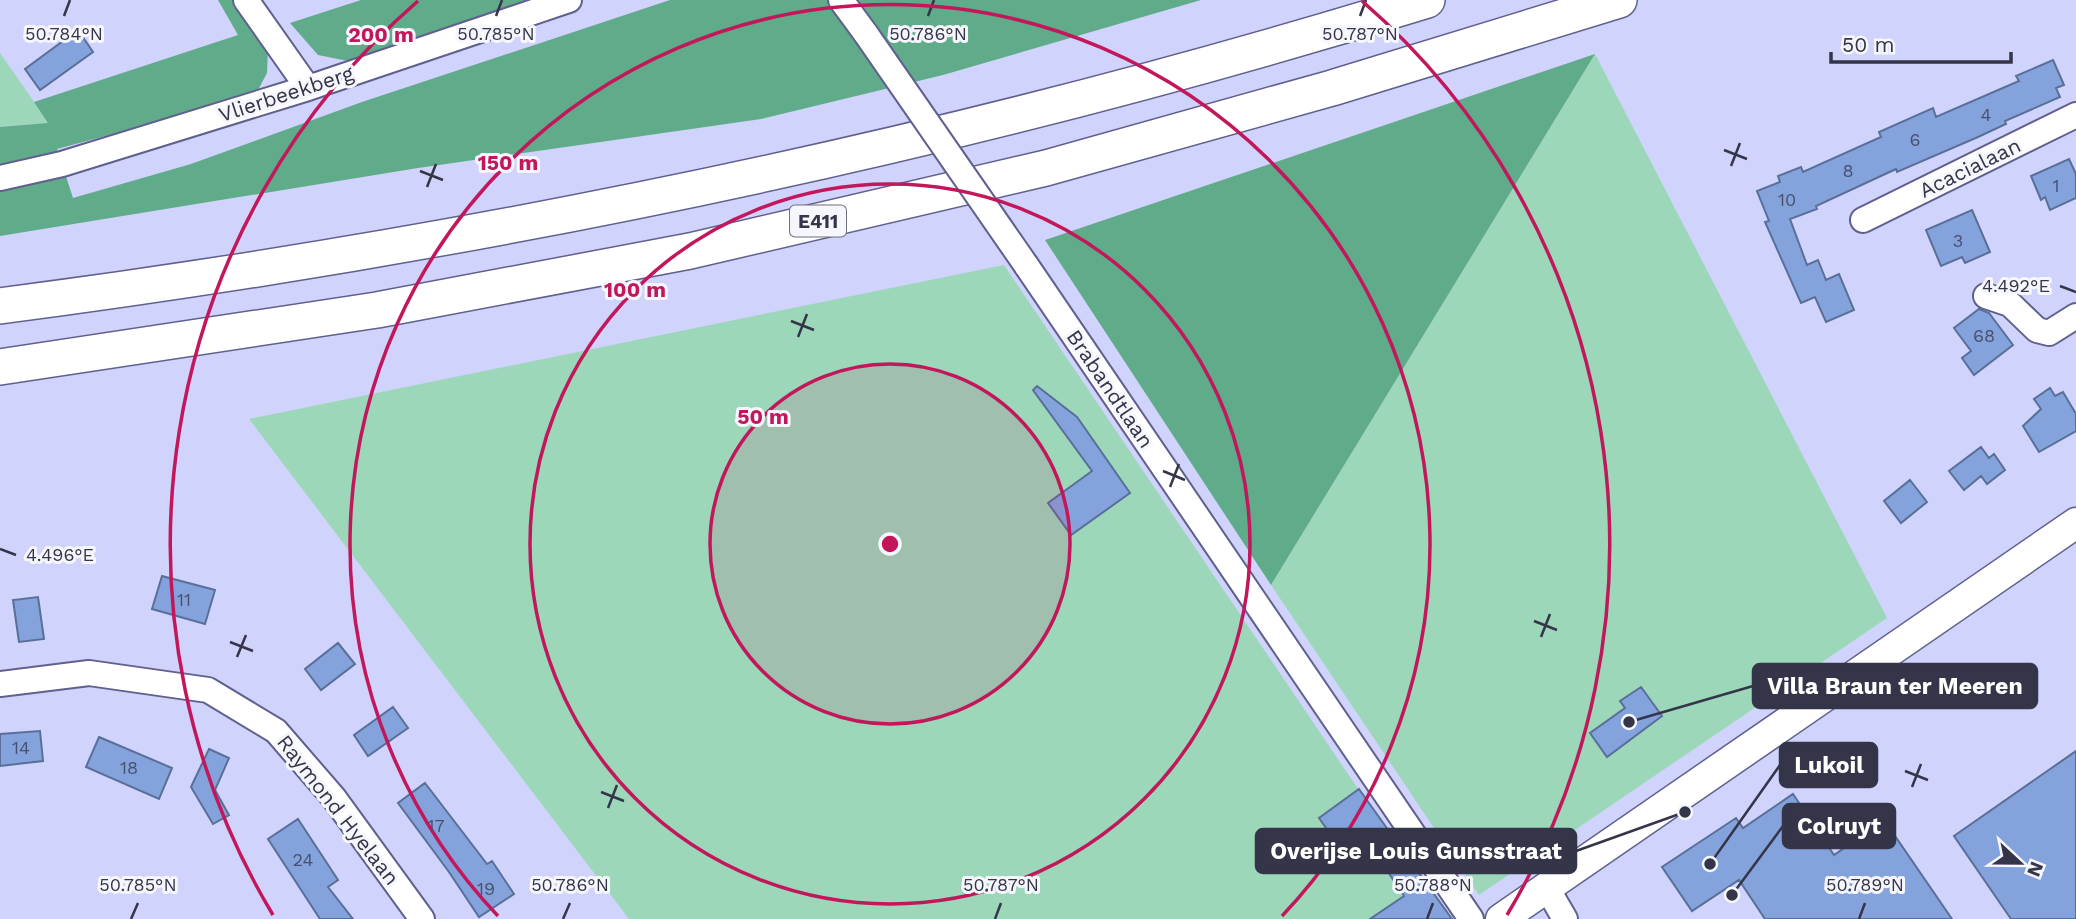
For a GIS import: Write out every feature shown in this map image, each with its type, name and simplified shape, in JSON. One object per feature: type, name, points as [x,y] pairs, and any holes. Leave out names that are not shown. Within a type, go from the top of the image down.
[{"type":"highway","points":[[0,306],[360,252],[675,194],[1019,113],[1318,34],[1427,0]]},
{"type":"highway","name":"E411","points":[[0,367],[377,310],[704,248],[1059,164],[1332,88],[1619,0]]},
{"type":"main road","points":[[1501,919],[2076,523]]},
{"type":"street","points":[[246,0],[308,88]]},
{"type":"street","name":"Vlierbeekberg","points":[[0,178],[62,164],[308,88],[569,0]]},
{"type":"street","name":"Brabandtlaan","points":[[841,0],[1026,265],[1471,919]]},
{"type":"street","name":"Acacialaan","points":[[1863,220],[2076,115]]},
{"type":"street","points":[[1986,296],[2010,304],[2037,330],[2049,333],[2076,316]]},
{"type":"street","name":"Raymond Hyelaan","points":[[0,684],[89,673],[208,690],[276,731],[334,798],[422,919]]},
{"type":"street","points":[[1547,888],[1565,919]]},
{"type":"green space","points":[[218,0],[234,0],[268,48],[267,73],[258,90],[228,103],[57,149],[73,198],[191,164],[362,102],[670,0],[1201,0],[943,75],[761,119],[418,168],[0,236],[0,127],[48,123],[34,102],[238,35]]},
{"type":"green space","points":[[361,0],[528,0],[348,61],[318,55],[290,23]]},
{"type":"green space","points":[[0,53],[49,123],[0,127]]},
{"type":"green space","points":[[1595,54],[1887,618],[1479,895],[1271,585]]},
{"type":"green space","points":[[1595,54],[1271,585],[1045,240]]},
{"type":"green space","points":[[1004,265],[1446,919],[629,919],[249,419]]},
{"type":"building","points":[[78,30],[93,52],[40,90],[25,69]]},
{"type":"building","points":[[2053,60],[2064,85],[2056,88],[2060,97],[2005,121],[2006,124],[1978,137],[1897,172],[1896,169],[1816,206],[1817,209],[1790,219],[1807,265],[1818,260],[1826,280],[1839,274],[1854,310],[1826,322],[1815,297],[1801,303],[1765,222],[1769,221],[1757,191],[1780,182],[1778,176],[1801,167],[1803,172],[1881,137],[1879,132],[1933,108],[1936,117],[2019,81],[2016,76]]},
{"type":"building","points":[[2069,159],[2076,174],[2076,198],[2050,210],[2045,197],[2041,200],[2031,176]]},
{"type":"building","points":[[1972,210],[1990,252],[1965,263],[1962,257],[1941,266],[1926,230]]},
{"type":"building","points":[[1979,309],[1989,313],[2013,345],[1974,375],[1962,358],[1971,351],[1954,328]]},
{"type":"building","points":[[1037,386],[1077,417],[1130,493],[1071,535],[1048,503],[1092,471],[1033,390]]},
{"type":"building","points":[[2050,388],[2055,396],[2063,392],[2076,414],[2076,431],[2039,452],[2023,426],[2041,409],[2034,399]]},
{"type":"building","points":[[1981,447],[1989,458],[1994,454],[2005,470],[1987,484],[1981,476],[1964,490],[1949,471]]},
{"type":"building","points":[[1910,480],[1927,502],[1901,523],[1884,501]]},
{"type":"building","points":[[162,576],[215,590],[205,624],[152,609]]},
{"type":"building","points":[[38,597],[44,639],[19,642],[13,600]]},
{"type":"building","points":[[338,643],[355,664],[321,690],[305,669]]},
{"type":"building","points":[[1641,687],[1662,716],[1607,757],[1590,733],[1625,708],[1620,701]]},
{"type":"building","points":[[393,707],[408,728],[368,756],[354,735]]},
{"type":"building","points":[[40,731],[43,761],[0,766],[0,734]]},
{"type":"building","points":[[99,737],[172,768],[159,799],[86,767]]},
{"type":"building","points":[[209,749],[229,758],[215,790],[229,815],[213,824],[191,787]]},
{"type":"building","points":[[2076,751],[2076,919],[2011,919],[1954,836]]},
{"type":"building","points":[[425,783],[487,864],[492,861],[514,894],[479,917],[398,803]]},
{"type":"building","points":[[1359,789],[1452,919],[1370,919],[1404,896],[1364,836],[1343,852],[1319,818]]},
{"type":"building","points":[[1793,794],[1834,855],[1884,820],[1952,919],[1765,919],[1739,880],[1692,911],[1662,867],[1736,818],[1743,828]]},
{"type":"building","points":[[298,819],[338,880],[328,887],[353,919],[320,919],[268,839]]},
{"type":"place","name":"Villa Braun ter Meeren","points":[[1629,722]]},
{"type":"place","name":"Overijse Louis Gunsstraat","points":[[1685,812]]},
{"type":"place","name":"Lukoil","points":[[1710,864]]},
{"type":"place","name":"Colruyt","points":[[1732,895]]}]
